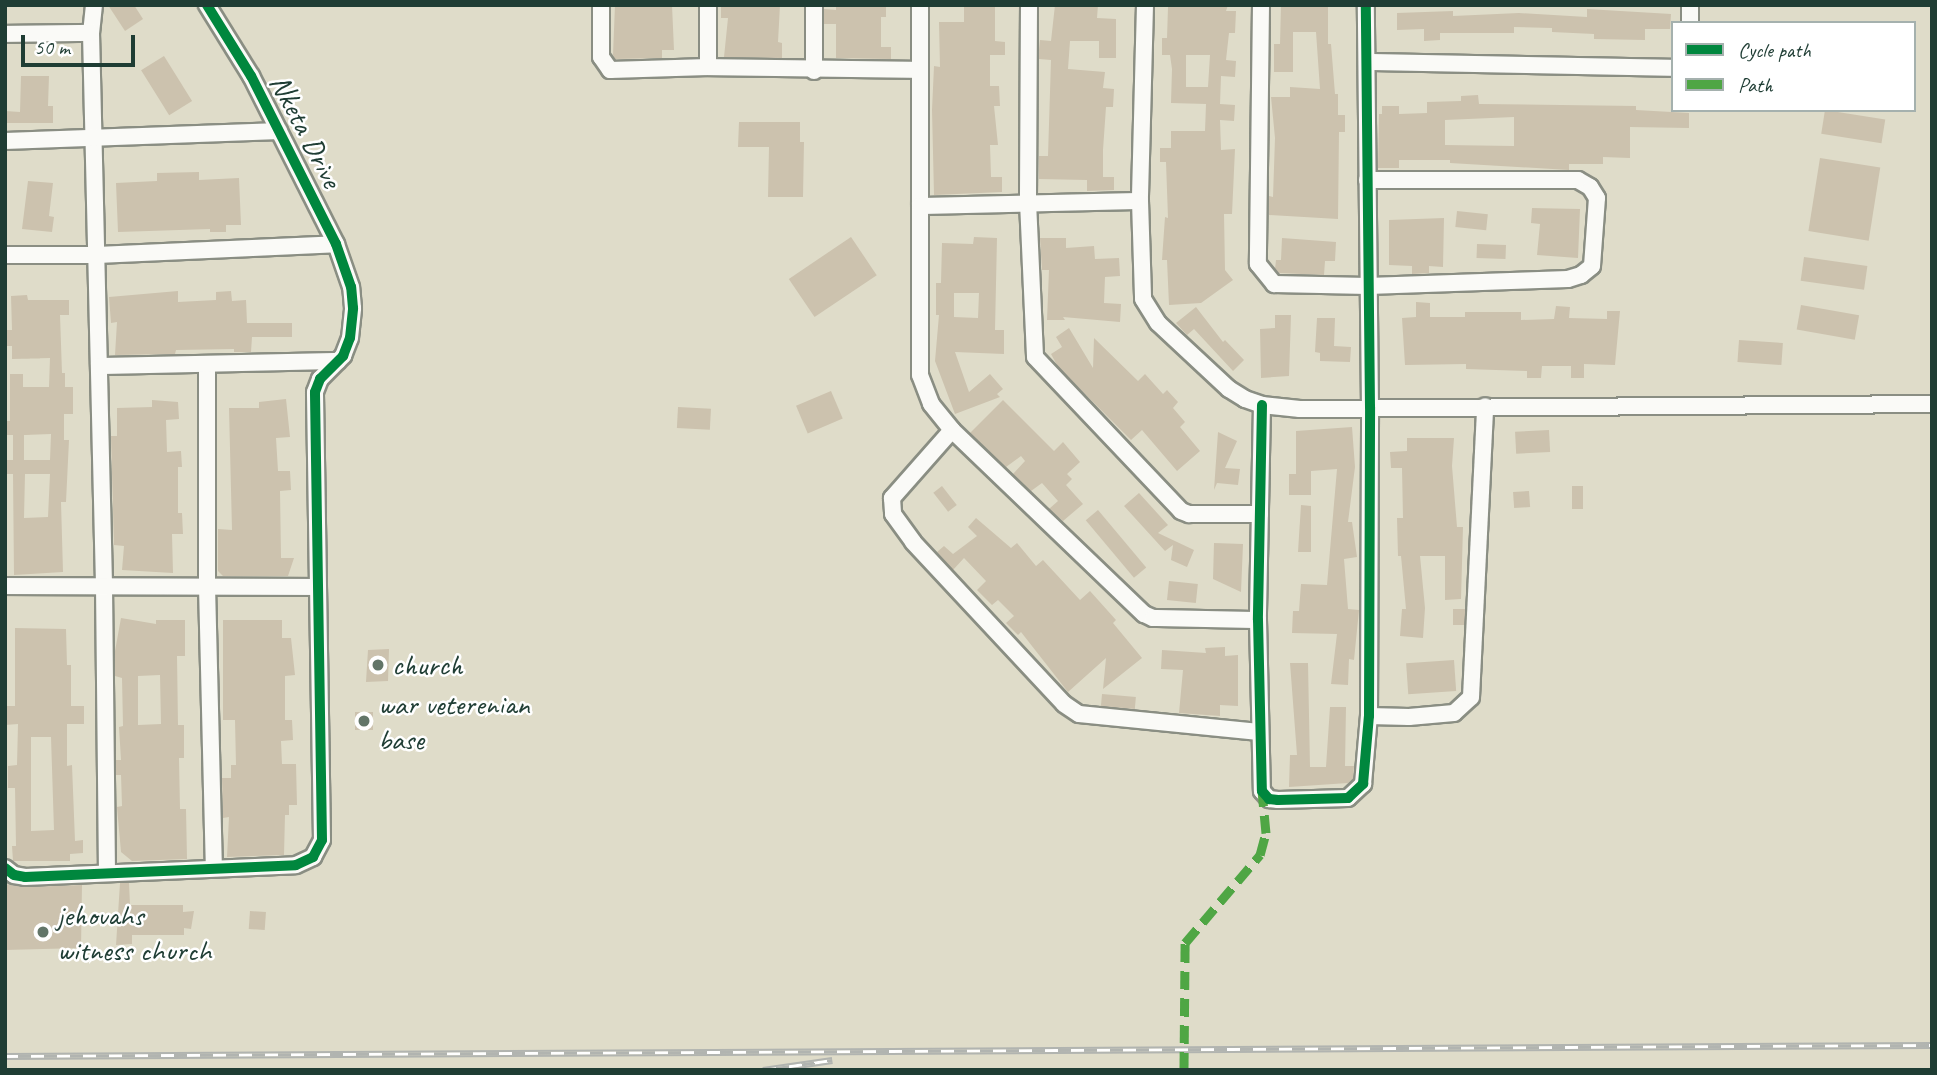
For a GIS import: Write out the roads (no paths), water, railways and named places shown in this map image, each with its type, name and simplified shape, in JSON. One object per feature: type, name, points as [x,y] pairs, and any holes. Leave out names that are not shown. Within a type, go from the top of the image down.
[{"type":"street","points":[[94,5],[92,33],[104,586],[107,872]]},
{"type":"street","name":"Nketa Drive","points":[[5,868],[18,876],[296,865],[313,857],[322,840],[315,393],[320,379],[338,361],[350,338],[353,308],[351,287],[336,244],[251,76],[207,5]]},
{"type":"street","points":[[600,5],[601,57],[610,70],[708,67],[919,71]]},
{"type":"street","points":[[708,5],[708,67]]},
{"type":"street","points":[[814,5],[814,71]]},
{"type":"street","points":[[920,5],[920,375],[936,412],[1144,614],[1153,618],[1258,620]]},
{"type":"street","points":[[1029,5],[1028,202],[1033,352],[1040,365],[1181,511],[1189,514],[1260,514]]},
{"type":"street","points":[[1145,5],[1140,201],[1143,299],[1149,312],[1229,389],[1262,405],[1300,409],[1932,404]]},
{"type":"street","points":[[1261,5],[1258,264],[1274,284],[1368,286],[1575,278],[1592,266],[1597,198],[1590,187],[1578,180],[1367,180]]},
{"type":"street","points":[[1262,405],[1258,620],[1262,791],[1269,799],[1348,798],[1363,784],[1369,716],[1370,407],[1366,5]]},
{"type":"street","points":[[5,34],[92,33]]},
{"type":"street","points":[[1367,62],[1671,68]]},
{"type":"street","points":[[5,141],[94,140],[279,131]]},
{"type":"street","points":[[920,206],[1140,201]]},
{"type":"street","points":[[5,255],[97,255],[336,244]]},
{"type":"street","points":[[100,366],[338,361]]},
{"type":"street","points":[[207,364],[207,586],[214,868]]},
{"type":"street","points":[[1369,716],[1409,717],[1454,713],[1471,697],[1485,406]]},
{"type":"street","points":[[952,430],[892,498],[893,514],[913,542],[1064,704],[1079,715],[1259,732]]},
{"type":"street","points":[[5,586],[317,587]]},
{"type":"railway","points":[[5,1056],[1932,1045]]},
{"type":"railway","points":[[763,1070],[832,1060]]},
{"type":"place","name":"church","points":[[378,665]]},
{"type":"place","name":"war veterenian base","points":[[364,721]]},
{"type":"place","name":"jehovahs witness church","points":[[43,932]]}]
